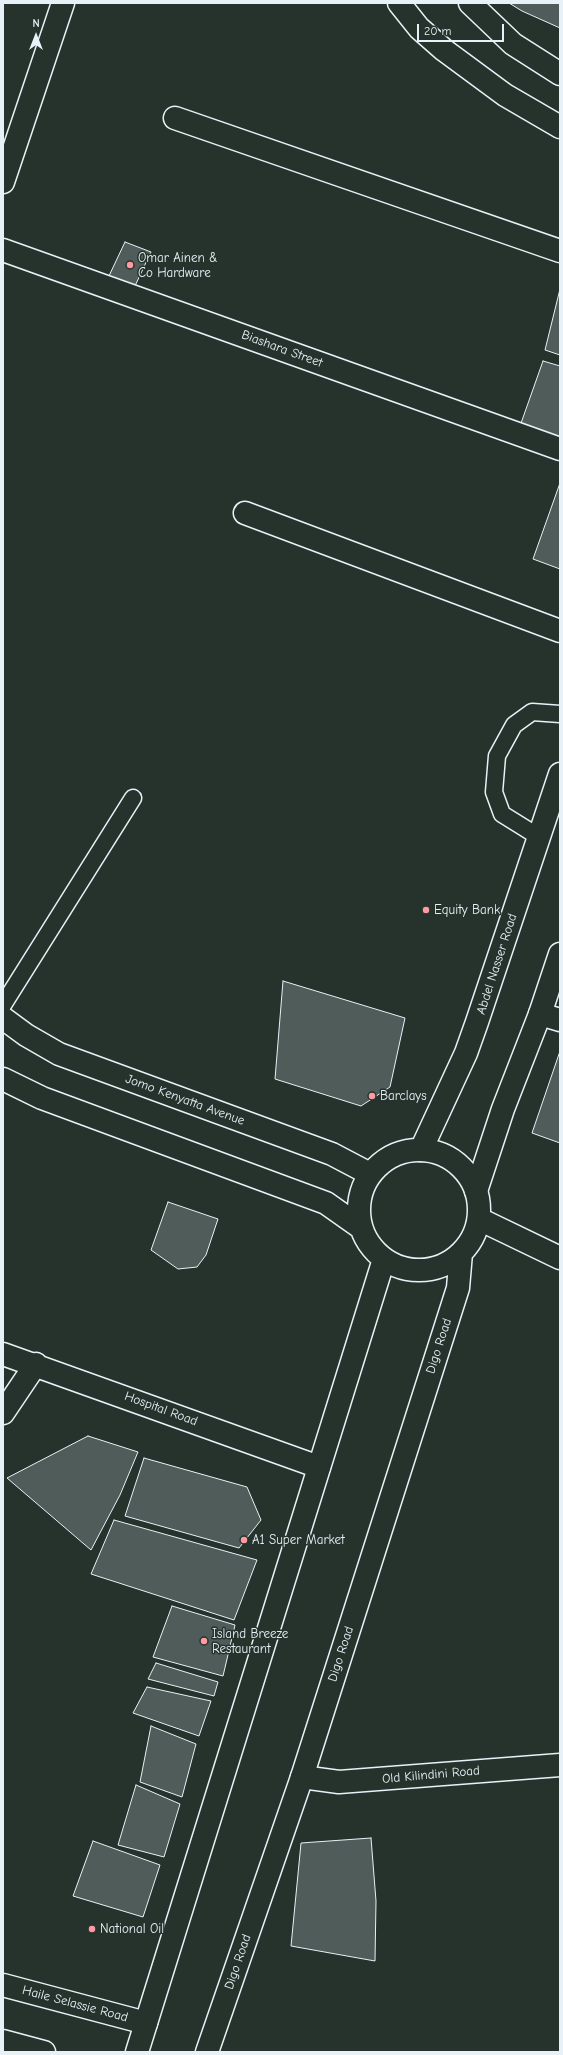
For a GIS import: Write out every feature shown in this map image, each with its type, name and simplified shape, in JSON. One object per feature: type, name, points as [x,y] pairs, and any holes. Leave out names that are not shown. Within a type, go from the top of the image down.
[{"type":"main road","points":[[3,182],[63,3]]},
{"type":"main road","points":[[399,3],[419,28],[444,50],[505,95],[560,127]]},
{"type":"main road","points":[[470,3],[513,44],[560,74]]},
{"type":"main road","points":[[175,118],[560,252]]},
{"type":"main road","name":"Biashara Street","points":[[3,250],[560,449]]},
{"type":"main road","points":[[245,513],[560,631]]},
{"type":"main road","name":"Abdel Nasser Road","points":[[421,1150],[466,1053],[560,774]]},
{"type":"main road","points":[[476,1191],[503,1109],[550,1017],[560,954]]},
{"type":"main road","name":"Jomo Kenyatta Avenue","points":[[3,1018],[26,1035],[60,1054],[332,1154],[370,1174]]},
{"type":"main road","points":[[3,1079],[42,1098],[326,1203],[360,1227]]},
{"type":"main road","points":[[421,1150],[444,1156],[464,1170],[476,1191],[479,1220],[473,1238],[461,1253],[444,1265],[424,1270],[403,1268],[384,1259],[370,1245],[360,1227],[358,1208],[370,1174],[384,1161],[401,1152],[421,1150]]},
{"type":"main road","points":[[479,1220],[560,1258]]},
{"type":"main road","name":"Digo Road","points":[[207,2052],[302,1777],[458,1288],[461,1253]]},
{"type":"main road","points":[[137,2052],[384,1259]]},
{"type":"main road","name":"Hospital Road","points":[[3,1354],[36,1364],[319,1467]]},
{"type":"main road","points":[[3,1413],[36,1364]]},
{"type":"main road","name":"Old Kilindini Road","points":[[302,1777],[339,1782],[560,1764]]},
{"type":"main road","name":"Haile Selassie Road","points":[[3,1985],[146,2024]]},
{"type":"main road","points":[[3,2041],[44,2052]]},
{"type":"lane","points":[[539,837],[502,814],[494,792],[497,756],[514,725],[532,712],[560,714]]},
{"type":"lane","points":[[3,1004],[133,798]]},
{"type":"building","points":[[509,3],[560,3],[560,28],[522,11]]},
{"type":"building","name":"Omar Ainen & Co Hardware","points":[[125,242],[151,252],[134,288],[108,278]]},
{"type":"building","points":[[560,289],[560,355],[545,350]]},
{"type":"building","points":[[543,361],[560,366],[560,440],[520,426]]},
{"type":"building","points":[[560,483],[560,569],[533,559]]},
{"type":"building","points":[[283,981],[405,1018],[390,1087],[361,1106],[275,1079]]},
{"type":"building","points":[[560,1054],[560,1143],[532,1133]]},
{"type":"building","points":[[168,1202],[218,1219],[206,1255],[197,1267],[178,1269],[151,1250]]},
{"type":"building","points":[[88,1436],[138,1452],[120,1495],[91,1550],[7,1478]]},
{"type":"building","points":[[144,1458],[247,1487],[261,1520],[239,1548],[125,1516]]},
{"type":"building","points":[[114,1520],[257,1560],[234,1620],[91,1574]]},
{"type":"building","points":[[172,1606],[235,1625],[223,1676],[153,1657]]},
{"type":"building","points":[[156,1663],[218,1682],[214,1696],[148,1679]]},
{"type":"building","points":[[147,1687],[211,1701],[199,1736],[133,1713]]},
{"type":"building","points":[[151,1726],[196,1744],[182,1797],[140,1782]]},
{"type":"building","points":[[136,1785],[180,1804],[164,1857],[118,1845]]},
{"type":"building","points":[[371,1838],[376,1901],[375,1961],[291,1946],[301,1843]]},
{"type":"building","points":[[93,1841],[160,1865],[143,1917],[73,1896]]},
{"type":"place","name":"Omar Ainen & Co Hardware","points":[[130,265]]},
{"type":"place","name":"Equity Bank","points":[[426,910]]},
{"type":"place","name":"Barclays","points":[[372,1096]]},
{"type":"place","name":"A1 Super Market","points":[[244,1540]]},
{"type":"place","name":"Island Breeze Restaurant","points":[[204,1641]]},
{"type":"place","name":"National Oil","points":[[92,1929]]}]
